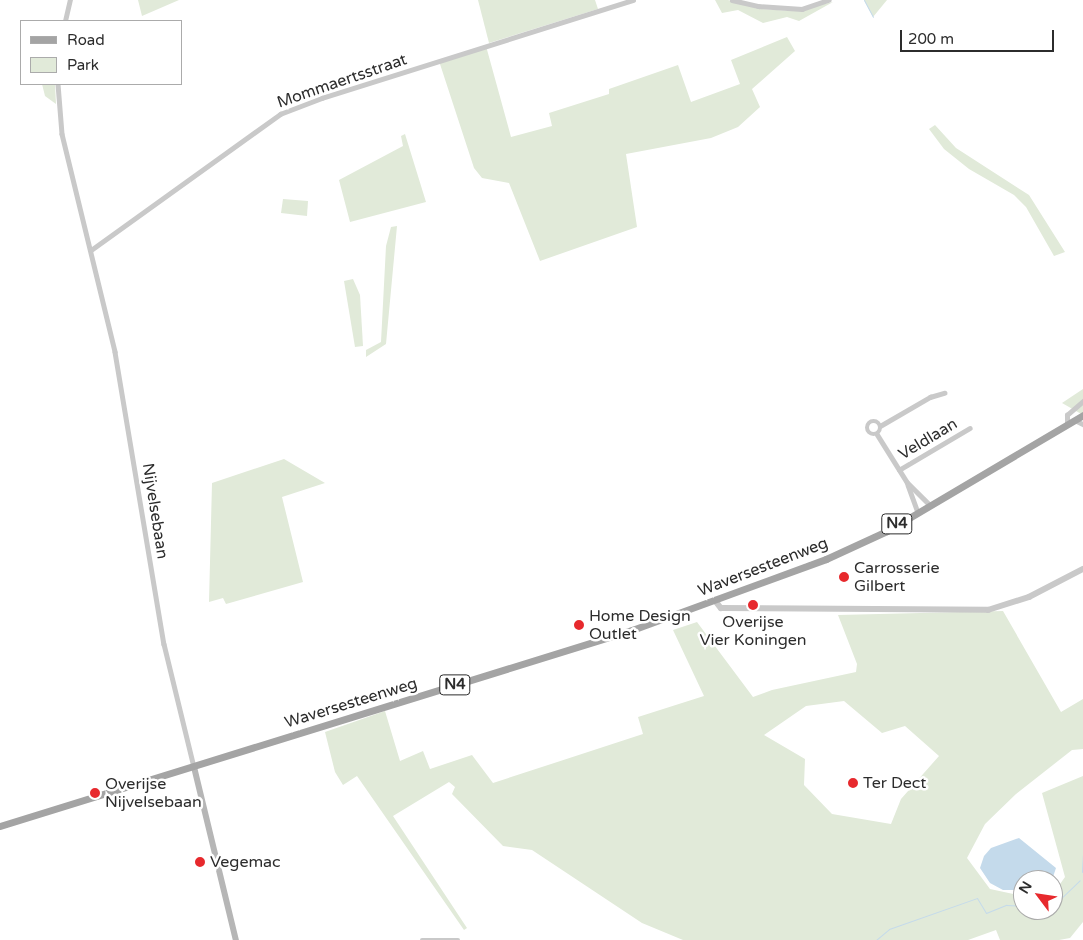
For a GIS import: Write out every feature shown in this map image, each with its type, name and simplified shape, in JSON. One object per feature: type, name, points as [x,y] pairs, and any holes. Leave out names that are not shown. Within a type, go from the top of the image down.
[{"type":"main road","name":"Waversesteenweg","points":[[0,826],[632,630],[846,551],[918,512],[1083,415]]},
{"type":"main road","name":"Nijvelsebaan","points":[[194,766],[236,940]]},
{"type":"street","points":[[65,20],[70,0]]},
{"type":"street","name":"Mommaertsstraat","points":[[91,250],[280,114],[322,98],[633,0]]},
{"type":"street","points":[[732,0],[758,6],[802,9],[828,0]]},
{"type":"street","name":"Nijvelsebaan","points":[[58,85],[62,134],[115,352],[164,644],[194,766]]},
{"type":"street","name":"Veldlaan","points":[[877,434],[880,426],[930,397],[944,393]]},
{"type":"street","points":[[1067,424],[1067,415],[1083,401]]},
{"type":"street","points":[[1075,420],[1083,424]]},
{"type":"street","name":"Veldlaan","points":[[880,426],[876,421],[868,424],[869,432],[877,434],[907,482],[930,505]]},
{"type":"street","name":"Veldlaan","points":[[899,470],[970,428]]},
{"type":"street","name":"Veldlaan","points":[[907,482],[918,512]]},
{"type":"street","points":[[715,600],[722,608],[988,610],[1020,601],[1083,568]]},
{"type":"street","points":[[422,940],[458,940]]},
{"type":"green space","points":[[138,0],[179,0],[142,16]]},
{"type":"green space","points":[[478,0],[595,0],[598,9],[489,43]]},
{"type":"green space","points":[[715,0],[728,0],[761,9],[792,11],[833,2],[799,21],[787,17],[763,23],[738,10],[722,13]]},
{"type":"green space","points":[[864,0],[887,0],[873,17]]},
{"type":"green space","points":[[787,37],[795,51],[752,89],[760,107],[738,127],[711,138],[626,154],[637,227],[540,261],[509,183],[482,178],[474,168],[439,61],[486,46],[511,137],[552,126],[549,113],[609,94],[609,89],[678,65],[691,102],[740,84],[731,60]]},
{"type":"green space","points":[[42,85],[55,85],[56,104],[45,96]]},
{"type":"green space","points":[[935,125],[956,148],[1029,195],[1065,252],[1054,256],[1026,207],[1014,195],[969,169],[944,149],[929,129]]},
{"type":"green space","points":[[405,134],[426,202],[350,222],[339,180],[403,146],[401,136]]},
{"type":"green space","points":[[283,199],[308,201],[307,216],[281,213]]},
{"type":"green space","points":[[397,226],[386,344],[366,357],[366,350],[381,342],[386,246],[391,227]]},
{"type":"green space","points":[[353,279],[360,295],[363,346],[355,347],[344,281]]},
{"type":"green space","points":[[1083,389],[1083,415],[1062,403]]},
{"type":"green space","points":[[284,459],[325,483],[282,497],[303,582],[226,604],[223,598],[209,602],[212,483]]},
{"type":"green space","points":[[1003,611],[1061,712],[1083,699],[1083,749],[1072,750],[1016,794],[985,824],[967,858],[990,889],[1013,894],[1013,920],[1063,920],[1063,880],[1065,877],[1042,793],[1083,776],[1083,922],[1070,938],[1059,940],[1000,940],[996,930],[968,940],[683,940],[642,923],[532,850],[503,846],[452,794],[455,787],[449,782],[393,816],[467,928],[464,930],[357,776],[343,785],[335,772],[325,732],[385,711],[400,761],[423,751],[430,769],[472,755],[493,783],[643,734],[638,717],[704,696],[673,630],[697,622],[753,697],[772,690],[856,672],[857,664],[838,615]],"holes":[[[844,701],[882,733],[905,726],[939,756],[901,799],[891,824],[832,814],[804,785],[805,759],[764,735],[806,706]]]},
{"type":"water","points":[[1019,838],[1056,868],[1055,870],[1013,870],[1013,890],[1003,890],[990,883],[980,868],[984,856],[991,848]]},
{"type":"waterway","points":[[864,0],[873,17]]},
{"type":"waterway","points":[[1082,872],[1083,855]]},
{"type":"waterway","points":[[1063,896],[1080,880]]},
{"type":"waterway","points":[[876,940],[889,929],[977,898],[986,913],[1006,905],[1013,905]]},
{"type":"place","name":"Carrosserie Gilbert","points":[[844,577]]},
{"type":"place","name":"Overijse Vier Koningen","points":[[753,605]]},
{"type":"place","name":"Home Design Outlet","points":[[579,625]]},
{"type":"place","name":"Ter Dect","points":[[853,783]]},
{"type":"place","name":"Overijse Nijvelsebaan","points":[[95,793]]},
{"type":"place","name":"Vegemac","points":[[200,862]]}]
